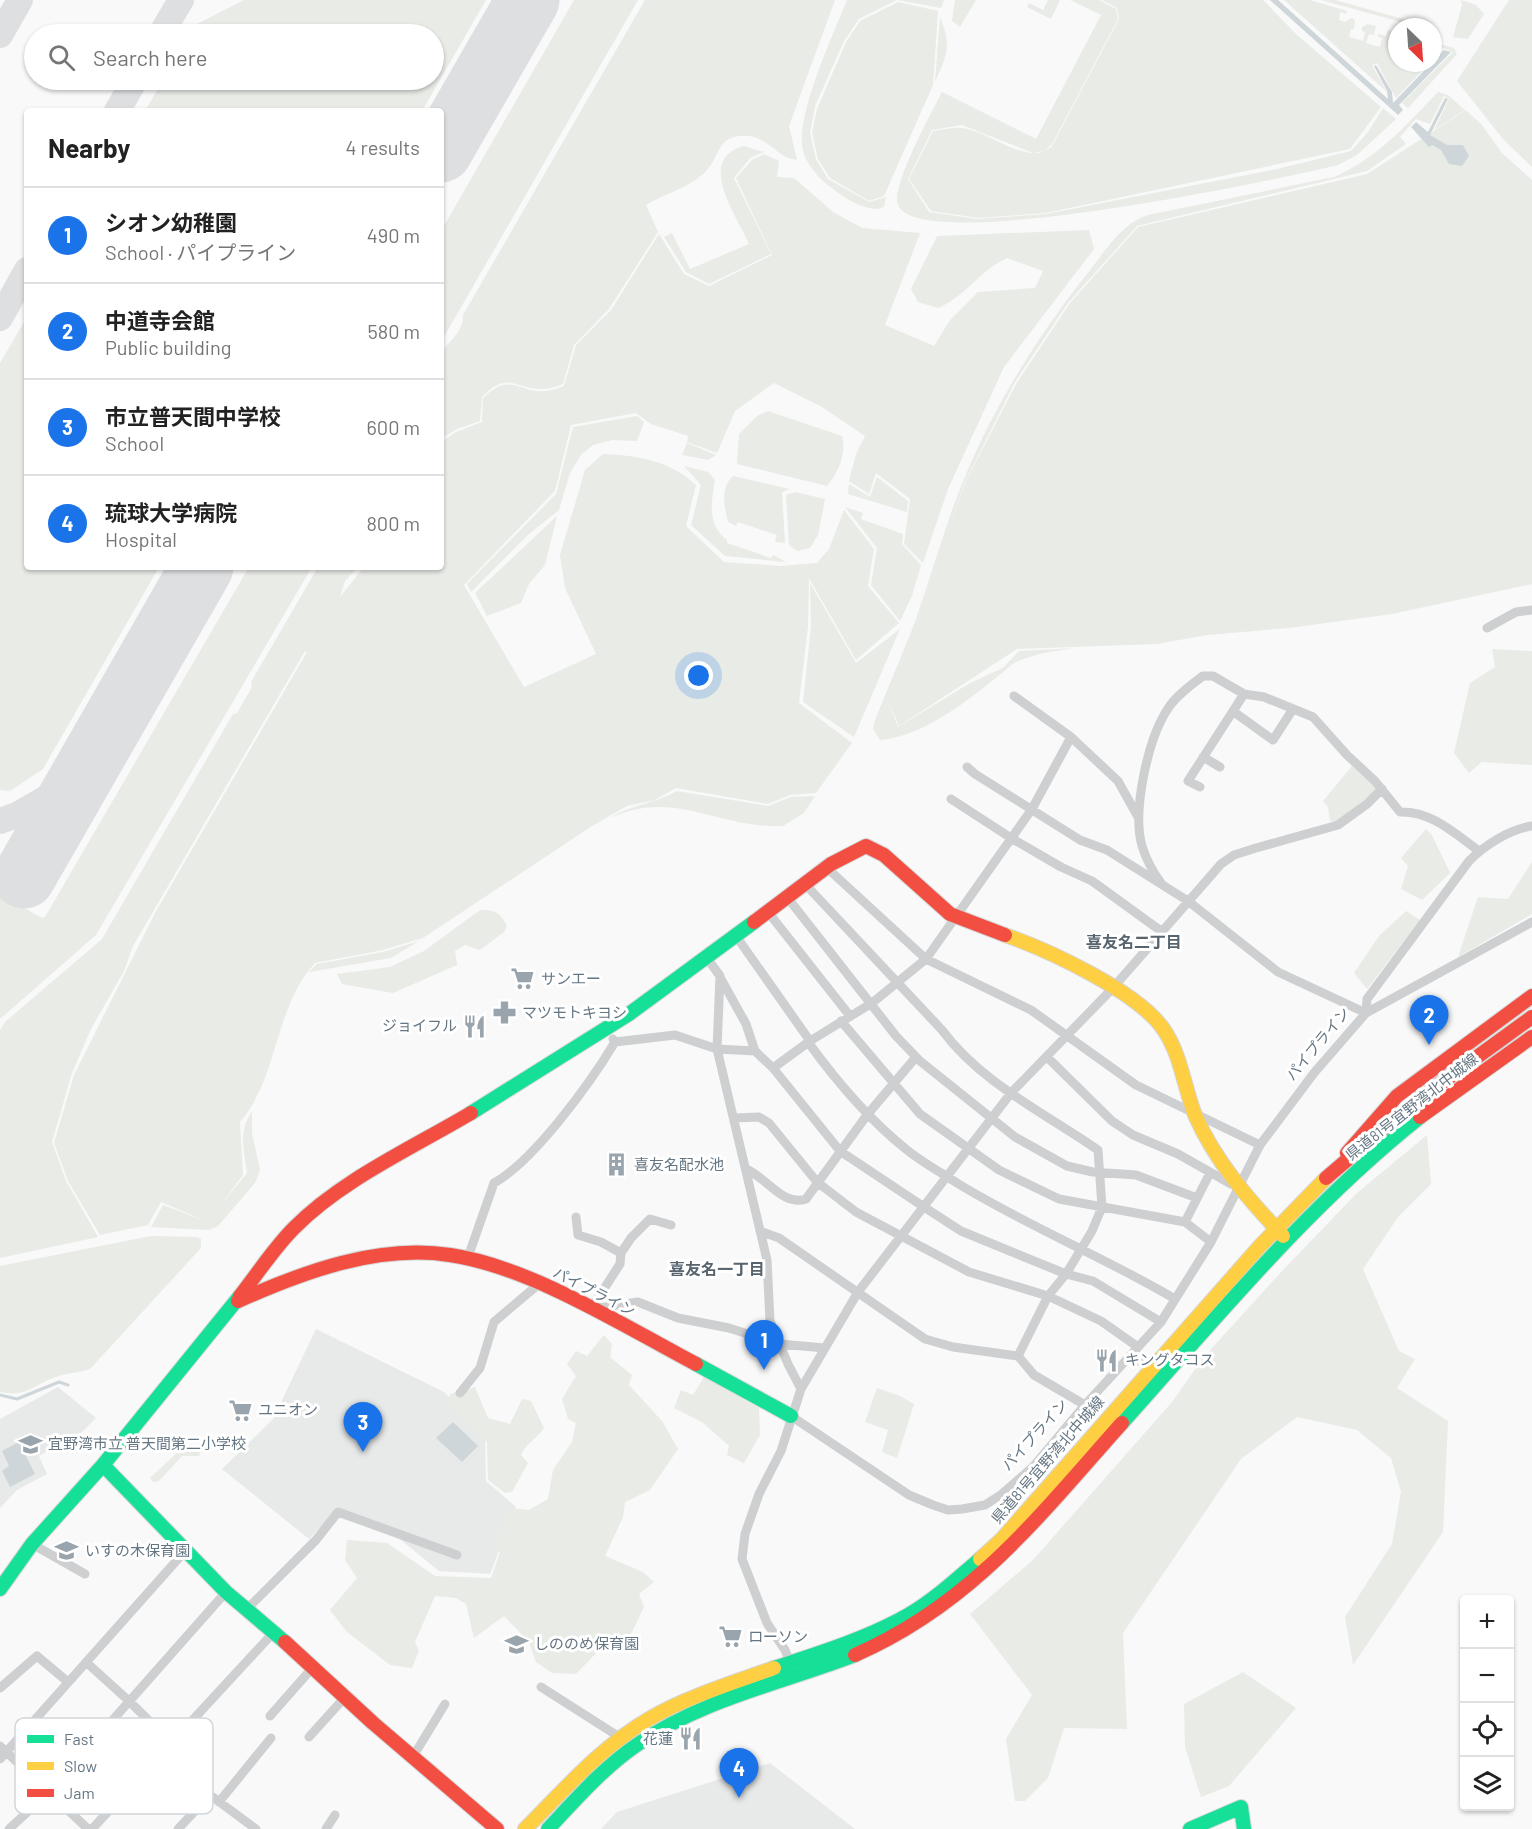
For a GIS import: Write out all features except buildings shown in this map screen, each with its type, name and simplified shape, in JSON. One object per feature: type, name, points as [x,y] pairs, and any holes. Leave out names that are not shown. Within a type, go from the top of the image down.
[{"type":"street","points":[[1487,628],[1516,612],[1532,610]]},
{"type":"street","points":[[1164,887],[1153,873],[1141,845],[1139,820],[1144,776],[1156,735],[1169,707],[1203,676],[1213,676],[1244,693],[1264,697],[1313,717],[1382,789],[1400,812],[1412,812],[1433,819],[1479,851]]},
{"type":"street","points":[[1200,787],[1188,781],[1244,693]]},
{"type":"street","points":[[1014,696],[1071,737],[1118,782],[1139,820]]},
{"type":"street","points":[[1234,712],[1273,740],[1293,709]]},
{"type":"street","points":[[773,1068],[809,1041],[872,1003],[926,959],[954,916],[1032,809],[1071,737]]},
{"type":"street","points":[[1203,757],[1220,767]]},
{"type":"street","points":[[967,766],[975,774],[1080,840],[1107,850],[1188,901],[1278,972],[1366,1013],[1367,999],[1479,851],[1520,828],[1532,826]]},
{"type":"street","points":[[796,1676],[791,1663],[767,1623],[742,1560],[745,1534],[759,1494],[781,1451],[801,1389],[858,1292],[1011,1093],[1112,989],[1221,864],[1234,855],[1338,825],[1367,804],[1382,789]]},
{"type":"street","points":[[951,799],[1011,838],[1061,867],[1092,881],[1161,931]]},
{"type":"street","points":[[0,1589],[32,1544],[103,1465],[294,1228],[318,1207],[353,1183],[606,1029],[853,850],[874,847],[940,907],[954,916],[1040,950],[1143,1008],[1162,1027],[1174,1050],[1194,1112],[1208,1140],[1240,1184],[1287,1239]]},
{"type":"street","points":[[827,868],[926,959],[1031,1010],[1136,1085],[1260,1146]]},
{"type":"street","points":[[805,884],[942,1030],[956,1049],[1011,1093],[1098,1150],[1102,1207],[1092,1231],[1066,1274],[1048,1296],[1018,1356]]},
{"type":"street","points":[[787,897],[916,1057],[1032,1149],[1067,1166],[1136,1175],[1197,1198]]},
{"type":"street","points":[[768,912],[892,1084],[920,1113],[999,1170],[1059,1199],[1131,1210],[1185,1222],[1211,1242]]},
{"type":"street","name":"パイプライン","points":[[234,1302],[287,1279],[325,1266],[381,1256],[429,1253],[467,1260],[540,1283],[791,1416],[909,1495],[948,1510],[985,1505],[1002,1494],[1033,1467],[1085,1405],[1161,1322],[1211,1242],[1260,1146],[1314,1074],[1366,1013],[1532,922]]},
{"type":"street","points":[[736,936],[809,1041],[867,1115],[908,1151],[986,1201],[1175,1299]]},
{"type":"street","points":[[707,958],[747,1024],[755,1051],[773,1068],[840,1151],[961,1231],[1066,1274],[1103,1285],[1161,1322]]},
{"type":"street","points":[[720,976],[717,1049],[766,1260],[770,1321],[801,1389]]},
{"type":"street","points":[[1337,1167],[1366,1128],[1417,1079],[1532,996]]},
{"type":"street","name":"県道81号宜野湾北中城線","points":[[525,1829],[573,1779],[621,1738],[650,1718],[690,1699],[884,1627],[921,1606],[956,1580],[1000,1540],[1150,1369],[1277,1229],[1337,1167],[1411,1105],[1532,1017]]},
{"type":"street","points":[[606,1029],[615,1042]]},
{"type":"street","points":[[615,1042],[675,1035],[717,1049],[755,1051]]},
{"type":"street","name":"県道81号宜野湾北中城線","points":[[548,1829],[618,1758],[651,1735],[711,1705],[885,1643],[946,1605],[984,1574],[1016,1541],[1287,1239],[1348,1177],[1419,1118],[1532,1037]]},
{"type":"street","points":[[467,1260],[494,1183],[512,1173],[538,1143],[587,1085],[615,1042]]},
{"type":"street","points":[[746,1169],[759,1174],[787,1199],[800,1201],[806,1199],[867,1115],[916,1057]]},
{"type":"street","points":[[1047,1057],[1112,1121],[1133,1135],[1178,1154],[1231,1184],[1240,1184]]},
{"type":"street","points":[[1417,1079],[1409,1091],[1411,1105],[1419,1118]]},
{"type":"street","points":[[734,1118],[759,1117],[769,1123],[817,1182],[856,1212],[969,1272],[1048,1296],[1101,1321],[1135,1351],[1150,1369]]},
{"type":"street","points":[[1185,1222],[1210,1173]]},
{"type":"street","points":[[576,1217],[578,1235],[601,1242],[621,1253]]},
{"type":"street","points":[[591,1310],[620,1264],[621,1253],[630,1238],[650,1219],[671,1225]]},
{"type":"street","points":[[760,1231],[779,1238],[925,1339],[953,1347],[1018,1356],[1034,1375],[1085,1405]]},
{"type":"street","points":[[460,1393],[480,1368],[494,1322],[501,1313],[540,1283]]},
{"type":"street","points":[[591,1310],[638,1302],[678,1318],[729,1328],[779,1344],[825,1348]]},
{"type":"street","points":[[103,1465],[226,1592],[314,1666],[409,1755],[496,1829]]},
{"type":"street","points":[[246,1610],[316,1540],[338,1512],[457,1556]]},
{"type":"street","points":[[32,1544],[85,1575]]},
{"type":"street","points":[[34,1718],[186,1550]]},
{"type":"street","points":[[114,1718],[226,1592]]},
{"type":"street","points":[[193,1718],[273,1632]]},
{"type":"street","points":[[0,1688],[37,1656],[68,1682]]},
{"type":"street","points":[[86,1662],[146,1718]]},
{"type":"street","points":[[270,1716],[314,1666]]},
{"type":"street","points":[[541,1687],[621,1738]]},
{"type":"street","points":[[309,1737],[346,1696]]},
{"type":"street","points":[[409,1755],[417,1750],[445,1704]]},
{"type":"street","points":[[15,1738],[2,1752],[15,1763]]},
{"type":"street","points":[[219,1802],[271,1738]]},
{"type":"street","points":[[213,1798],[256,1829]]},
{"type":"street","points":[[1190,1829],[1241,1806],[1244,1829]]},
{"type":"street","points":[[9,1829],[25,1814]]},
{"type":"street","points":[[73,1814],[90,1829],[104,1814]]},
{"type":"street","points":[[178,1829],[193,1814]]},
{"type":"street","points":[[326,1829],[335,1815]]},
{"type":"shaded area","points":[[244,0],[486,0],[444,73],[444,24],[197,24]]},
{"type":"shaded area","points":[[574,0],[638,0],[444,337],[444,226]]},
{"type":"shaded area","points":[[645,0],[835,0],[789,126],[797,160],[784,156],[755,137],[738,136],[725,142],[711,165],[700,177],[646,205],[658,232],[609,309],[574,345],[563,384],[544,389],[506,382],[499,384],[482,397],[480,421],[457,429],[444,437],[444,349],[459,331],[463,315]]},
{"type":"shaded area","points":[[847,0],[897,0],[859,19],[844,41],[815,106],[810,133],[816,159],[828,179],[869,202],[886,197],[884,207],[878,209],[860,205],[838,193],[816,173],[804,154],[802,140],[809,100]]},
{"type":"shaded area","points":[[897,0],[944,0],[941,8]]},
{"type":"shaded area","points":[[955,0],[976,0],[960,27],[952,21]]},
{"type":"shaded area","points":[[1048,0],[1060,0],[1051,19],[1027,7],[1029,3],[1043,10]]},
{"type":"shaded area","points":[[1070,0],[1099,0],[1116,9],[1118,19],[1052,144],[1045,151],[1033,153],[962,125],[932,130],[908,179],[929,212],[978,219],[1046,214],[1277,169],[1351,151],[1368,132],[1383,108],[1396,119],[1357,155],[1338,165],[1181,197],[1032,219],[968,223],[921,219],[898,205],[897,196],[906,166],[942,92],[1036,139],[1101,15]]},
{"type":"shaded area","points":[[1102,0],[1263,0],[1296,34],[1381,107],[1350,149],[1046,213],[979,218],[931,211],[909,179],[933,131],[951,128],[972,130],[1021,151],[1032,153],[1043,152],[1052,146],[1119,19],[1117,8]]},
{"type":"shaded area","points":[[1270,0],[1278,0],[1388,99],[1387,91],[1374,66],[1376,65],[1392,92],[1393,103],[1423,72],[1431,72],[1399,105],[1403,110],[1398,115]]},
{"type":"shaded area","points":[[1284,0],[1310,0],[1347,11],[1347,14],[1340,12],[1339,20],[1345,22],[1352,18],[1355,21],[1354,29],[1351,29],[1349,37],[1363,41],[1365,32],[1362,31],[1362,27],[1368,24],[1376,26],[1374,35],[1369,34],[1366,43],[1380,47],[1382,38],[1378,37],[1378,34],[1386,36],[1388,30],[1388,72],[1421,72],[1396,98],[1377,63],[1372,65],[1386,91]]},
{"type":"shaded area","points":[[1321,0],[1335,0],[1400,18],[1388,18]]},
{"type":"shaded area","points":[[1461,0],[1476,5],[1484,14],[1468,39],[1453,37],[1462,5]]},
{"type":"shaded area","points":[[1509,0],[1532,0],[1532,167],[1503,139],[1457,81]]},
{"type":"shaded area","points":[[898,2],[938,11],[933,85],[884,196],[869,201],[830,178],[818,159],[812,133],[817,109],[846,42],[860,21]]},
{"type":"shaded area","points":[[940,17],[947,43],[943,65],[935,82]]},
{"type":"shaded area","points":[[1442,45],[1454,48],[1457,54],[1442,71],[1442,63],[1453,52],[1443,48]]},
{"type":"shaded area","points":[[1444,50],[1451,52],[1442,61]]},
{"type":"shaded area","points":[[1433,72],[1441,72],[1408,108],[1402,103]]},
{"type":"shaded area","points":[[157,90],[434,90],[424,108],[147,108]]},
{"type":"shaded area","points":[[1438,92],[1448,95],[1465,110],[1434,130],[1449,99],[1444,96],[1430,124],[1416,119],[1400,137],[1406,144],[1367,171],[1137,226],[1068,303],[1015,382],[965,482],[946,538],[966,481],[1016,384],[1070,303],[1138,227],[1367,174],[1466,110],[1482,125],[1502,153],[1532,180],[1532,584],[1392,614],[1289,628],[1207,635],[1157,644],[1017,649],[899,726],[887,699],[898,727],[970,683],[1003,668],[1019,651],[1077,648],[1052,651],[1014,663],[985,687],[933,722],[898,737],[880,740],[873,729],[874,723],[915,622],[949,518],[974,455],[1018,372],[1052,320],[1115,238],[1130,224],[1148,215],[1334,177],[1378,150]]},
{"type":"shaded area","points":[[1445,98],[1448,99],[1430,135],[1447,145],[1463,145],[1469,156],[1462,166],[1449,164],[1441,150],[1432,145],[1429,147],[1411,127],[1416,122],[1428,132]]},
{"type":"shaded area","points":[[743,146],[764,152],[750,158],[734,178],[771,254],[709,284],[686,272],[664,237],[672,233],[690,269],[749,244],[730,205],[721,176],[722,164],[729,153]]},
{"type":"shaded area","points":[[764,154],[779,161],[777,177],[794,178],[833,212],[862,228],[920,233],[885,325],[934,346],[950,320],[978,292],[1035,288],[1043,271],[1007,258],[989,269],[948,303],[938,308],[918,302],[911,289],[937,236],[1089,230],[1094,249],[1004,367],[948,489],[923,563],[904,544],[910,499],[876,473],[869,494],[849,481],[856,454],[865,436],[822,407],[774,383],[735,411],[717,453],[687,442],[688,436],[651,424],[636,413],[571,425],[555,491],[464,585],[524,687],[596,654],[565,588],[560,555],[585,470],[603,454],[641,458],[665,465],[696,485],[686,526],[724,562],[781,566],[817,563],[829,549],[844,510],[874,549],[868,586],[899,623],[856,660],[809,578],[808,627],[799,703],[852,743],[816,793],[790,795],[768,804],[676,788],[655,800],[627,806],[592,826],[423,938],[383,950],[315,963],[291,1000],[262,1084],[253,1104],[240,1122],[243,1175],[219,1207],[247,1173],[243,1134],[252,1111],[252,1133],[260,1170],[255,1183],[218,1226],[209,1230],[151,1227],[163,1205],[208,1222],[161,1202],[148,1225],[100,1235],[68,1181],[54,1143],[74,1075],[155,913],[307,652],[305,651],[133,946],[124,971],[91,1029],[72,1073],[52,1142],[66,1181],[98,1237],[0,1258],[0,1030],[5,1022],[102,939],[233,714],[237,713],[252,687],[251,682],[316,570],[355,570],[345,581],[340,597],[362,570],[444,570],[444,440],[456,432],[482,422],[483,398],[493,390],[508,384],[535,391],[552,390],[564,386],[576,345],[611,310],[659,234],[684,274],[709,286],[772,255],[736,178],[752,160]]},
{"type":"shaded area","points":[[24,322],[24,570],[157,570],[43,769],[10,791],[0,790],[0,363]]},
{"type":"shaded area","points":[[768,411],[842,436],[843,449],[840,463],[827,486],[737,464],[739,434],[757,416]]},
{"type":"shaded area","points":[[637,416],[644,422],[637,441],[612,440],[593,445],[581,455],[570,473],[559,510],[529,534],[471,592],[467,584],[556,494],[573,427]]},
{"type":"shaded area","points":[[687,443],[716,455],[708,460],[682,455]]},
{"type":"shaded area","points":[[684,466],[708,472],[715,480],[713,520],[727,543],[771,558],[773,555],[786,562],[725,556],[691,525],[701,485]]},
{"type":"shaded area","points":[[733,476],[790,489],[782,492],[785,543],[775,542],[777,535],[738,522],[736,526],[728,522],[724,504],[725,492]]},
{"type":"shaded area","points":[[877,477],[908,501],[907,512],[848,494],[849,484],[870,497]]},
{"type":"shaded area","points":[[795,492],[825,499],[818,535],[810,548],[797,551],[789,545],[786,495]]},
{"type":"shaded area","points":[[845,507],[863,513],[861,519],[903,534],[902,544],[921,565],[912,596],[900,621],[871,585],[877,548]]},
{"type":"shaded area","points":[[557,516],[545,565],[529,584],[521,603],[487,616],[475,593]]},
{"type":"shaded area","points":[[247,570],[310,570],[96,935],[0,1019],[0,894],[42,918],[45,917]]},
{"type":"shaded area","points":[[810,583],[856,663],[900,629],[854,737],[803,702],[811,626]]},
{"type":"shaded area","points":[[1492,649],[1532,651],[1532,765],[1482,762],[1469,773],[1454,753],[1470,683],[1495,667]]},
{"type":"shaded area","points":[[1352,766],[1378,789],[1337,822],[1330,821],[1328,807],[1323,801]]},
{"type":"shaded area","points":[[677,791],[768,806],[791,797],[815,796],[804,813],[783,826],[738,822],[677,808],[656,807],[634,810],[610,818]]},
{"type":"shaded area","points":[[1426,829],[1432,835],[1450,873],[1422,900],[1401,889],[1408,866],[1401,858]]},
{"type":"shaded area","points":[[1532,862],[1532,914],[1458,957],[1478,897],[1508,899]]},
{"type":"shaded area","points":[[480,910],[496,913],[507,926],[504,932],[480,950],[465,945],[455,951],[457,965],[393,993],[342,984],[337,974],[390,967],[424,951]]},
{"type":"shaded area","points":[[1406,911],[1420,920],[1367,989],[1354,973],[1379,936]]},
{"type":"shaded area","points":[[419,941],[391,958],[309,972],[317,964],[383,952]]},
{"type":"shaded area","points":[[1532,1003],[1532,1007],[1422,1087],[1430,1078]]},
{"type":"shaded area","points":[[1427,1135],[1431,1184],[1398,1217],[1363,1269],[1399,1351],[1415,1359],[1397,1388],[1448,1421],[1443,1532],[1353,1665],[1345,1617],[1392,1544],[1401,1492],[1391,1458],[1357,1430],[1297,1417],[1241,1459],[1123,1633],[1127,1729],[1064,1728],[1048,1778],[1025,1801],[1015,1801],[1006,1739],[1032,1695],[970,1614],[1033,1560],[1172,1402],[1203,1358],[1283,1270],[1357,1193]]},
{"type":"shaded area","points":[[151,1236],[197,1237],[201,1239],[201,1248],[91,1368],[50,1379],[18,1393],[0,1392],[0,1266]]},
{"type":"shaded area","points":[[316,1329],[444,1392],[485,1434],[486,1481],[516,1507],[490,1574],[439,1571],[401,1540],[339,1508],[309,1539],[222,1469],[273,1419]]},
{"type":"shaded area","points":[[604,1335],[612,1344],[610,1357],[632,1375],[629,1385],[662,1421],[678,1449],[650,1490],[625,1502],[623,1517],[605,1556],[643,1572],[654,1582],[639,1594],[644,1607],[631,1634],[602,1647],[576,1674],[552,1673],[536,1662],[529,1642],[504,1616],[474,1638],[466,1604],[456,1598],[435,1596],[415,1642],[419,1651],[412,1668],[390,1665],[347,1632],[330,1610],[357,1578],[345,1560],[347,1540],[387,1543],[435,1576],[491,1578],[500,1552],[493,1547],[507,1508],[529,1510],[548,1499],[553,1470],[572,1442],[576,1423],[568,1419],[562,1399],[576,1376],[567,1364],[576,1351],[587,1356]]},
{"type":"shaded area","points":[[704,1377],[759,1408],[760,1435],[744,1463],[727,1455],[729,1446],[702,1422],[674,1408],[681,1390],[693,1395]]},
{"type":"shaded area","name":"宜野湾市立 普天間第二小学校","points":[[58,1387],[96,1418],[82,1432],[39,1456],[47,1474],[17,1490],[0,1508],[0,1419]]},
{"type":"shaded area","points":[[475,1387],[488,1418],[510,1424],[522,1399],[531,1401],[544,1428],[521,1455],[528,1463],[512,1492],[505,1493],[488,1480],[487,1442],[447,1404],[450,1394]]},
{"type":"shaded area","points":[[877,1388],[914,1404],[897,1458],[882,1452],[888,1430],[865,1422]]},
{"type":"shaded area","points":[[453,1422],[478,1446],[462,1462],[436,1438]]},
{"type":"shaded area","points":[[19,1442],[35,1474],[10,1487],[2,1471],[9,1466],[2,1451]]},
{"type":"shaded area","points":[[193,1446],[201,1451],[199,1456],[182,1456],[159,1481],[153,1482],[150,1478],[182,1448]]},
{"type":"shaded area","points":[[1243,1672],[1296,1708],[1229,1786],[1201,1797],[1185,1747],[1184,1704]]},
{"type":"shaded area","points":[[770,1763],[855,1829],[601,1829],[617,1812]]},
{"type":"waterway","points":[[0,1395],[17,1399],[59,1382],[68,1385]]},
{"type":"taxiway","points":[[0,35],[20,0]]},
{"type":"taxiway","points":[[167,24],[181,0]]},
{"type":"taxiway","points":[[119,108],[129,90]]},
{"type":"taxiway","points":[[0,318],[24,275]]},
{"type":"taxiway","points":[[0,821],[17,815],[81,778]]},
{"type":"runway","points":[[444,146],[528,0]]},
{"type":"runway","points":[[24,877],[200,570]]},
{"type":"traffic: fast","points":[[471,1113],[629,1014],[754,922]]},
{"type":"traffic: fast","points":[[1122,1423],[1302,1225],[1379,1151],[1420,1117]]},
{"type":"traffic: fast","points":[[0,1589],[32,1544],[103,1465],[240,1296]]},
{"type":"traffic: fast","points":[[696,1364],[791,1416]]},
{"type":"traffic: fast","points":[[103,1465],[226,1592],[285,1642]]},
{"type":"traffic: fast","points":[[774,1668],[884,1628],[931,1600],[980,1559]]},
{"type":"traffic: fast","points":[[548,1829],[614,1763],[663,1728],[716,1703],[855,1655]]},
{"type":"traffic: fast","points":[[1190,1829],[1241,1807],[1244,1829]]},
{"type":"traffic: slow","points":[[1005,935],[1091,974],[1135,1001],[1152,1016],[1170,1040],[1195,1115],[1212,1148],[1245,1194],[1283,1236]]},
{"type":"traffic: slow","points":[[980,1559],[1001,1540],[1260,1246],[1326,1178]]},
{"type":"traffic: slow","points":[[525,1829],[584,1770],[631,1730],[678,1704],[774,1668]]},
{"type":"traffic: jam","points":[[754,922],[831,864],[866,846],[884,855],[950,914],[1005,935]]},
{"type":"traffic: jam","points":[[1347,1153],[1397,1096],[1532,996]]},
{"type":"traffic: jam","points":[[1326,1178],[1411,1105],[1532,1017]]},
{"type":"traffic: jam","points":[[1420,1117],[1532,1037]]},
{"type":"traffic: jam","points":[[240,1296],[294,1228],[333,1195],[379,1165],[471,1113]]},
{"type":"traffic: jam","points":[[238,1301],[288,1280],[368,1257],[396,1253],[450,1255],[481,1262],[544,1285],[608,1316],[696,1364]]},
{"type":"traffic: jam","points":[[855,1655],[897,1634],[969,1584],[1032,1524],[1122,1423]]},
{"type":"traffic: jam","points":[[285,1642],[373,1723],[497,1829]]},
{"type":"place","name":"サンエー","points":[[523,979]]},
{"type":"place","name":"マツモトキヨシ","points":[[504,1013]]},
{"type":"place","name":"ジョイフル","points":[[475,1026]]},
{"type":"place","name":"中道寺会館","points":[[1429,1045]]},
{"type":"place","name":"喜友名配水池","points":[[616,1165]]},
{"type":"place","name":"キングタコス","points":[[1107,1360]]},
{"type":"place","name":"シオン幼稚園","points":[[764,1370]]},
{"type":"place","name":"ユニオン","points":[[240,1410]]},
{"type":"place","name":"宜野湾市立 普天間第二小学校","points":[[30,1444]]},
{"type":"place","name":"市立普天間中学校","points":[[363,1452]]},
{"type":"place","name":"いすの木保育園","points":[[67,1551]]},
{"type":"place","name":"ローソン","points":[[730,1637]]},
{"type":"place","name":"しののめ保育園","points":[[516,1644]]},
{"type":"place","name":"花蓮","points":[[691,1739]]},
{"type":"place","name":"琉球大学病院","points":[[739,1798]]},
{"type":"district","name":"喜友名二丁目","points":[[1134,942]]},
{"type":"district","name":"喜友名一丁目","points":[[717,1269]]}]
